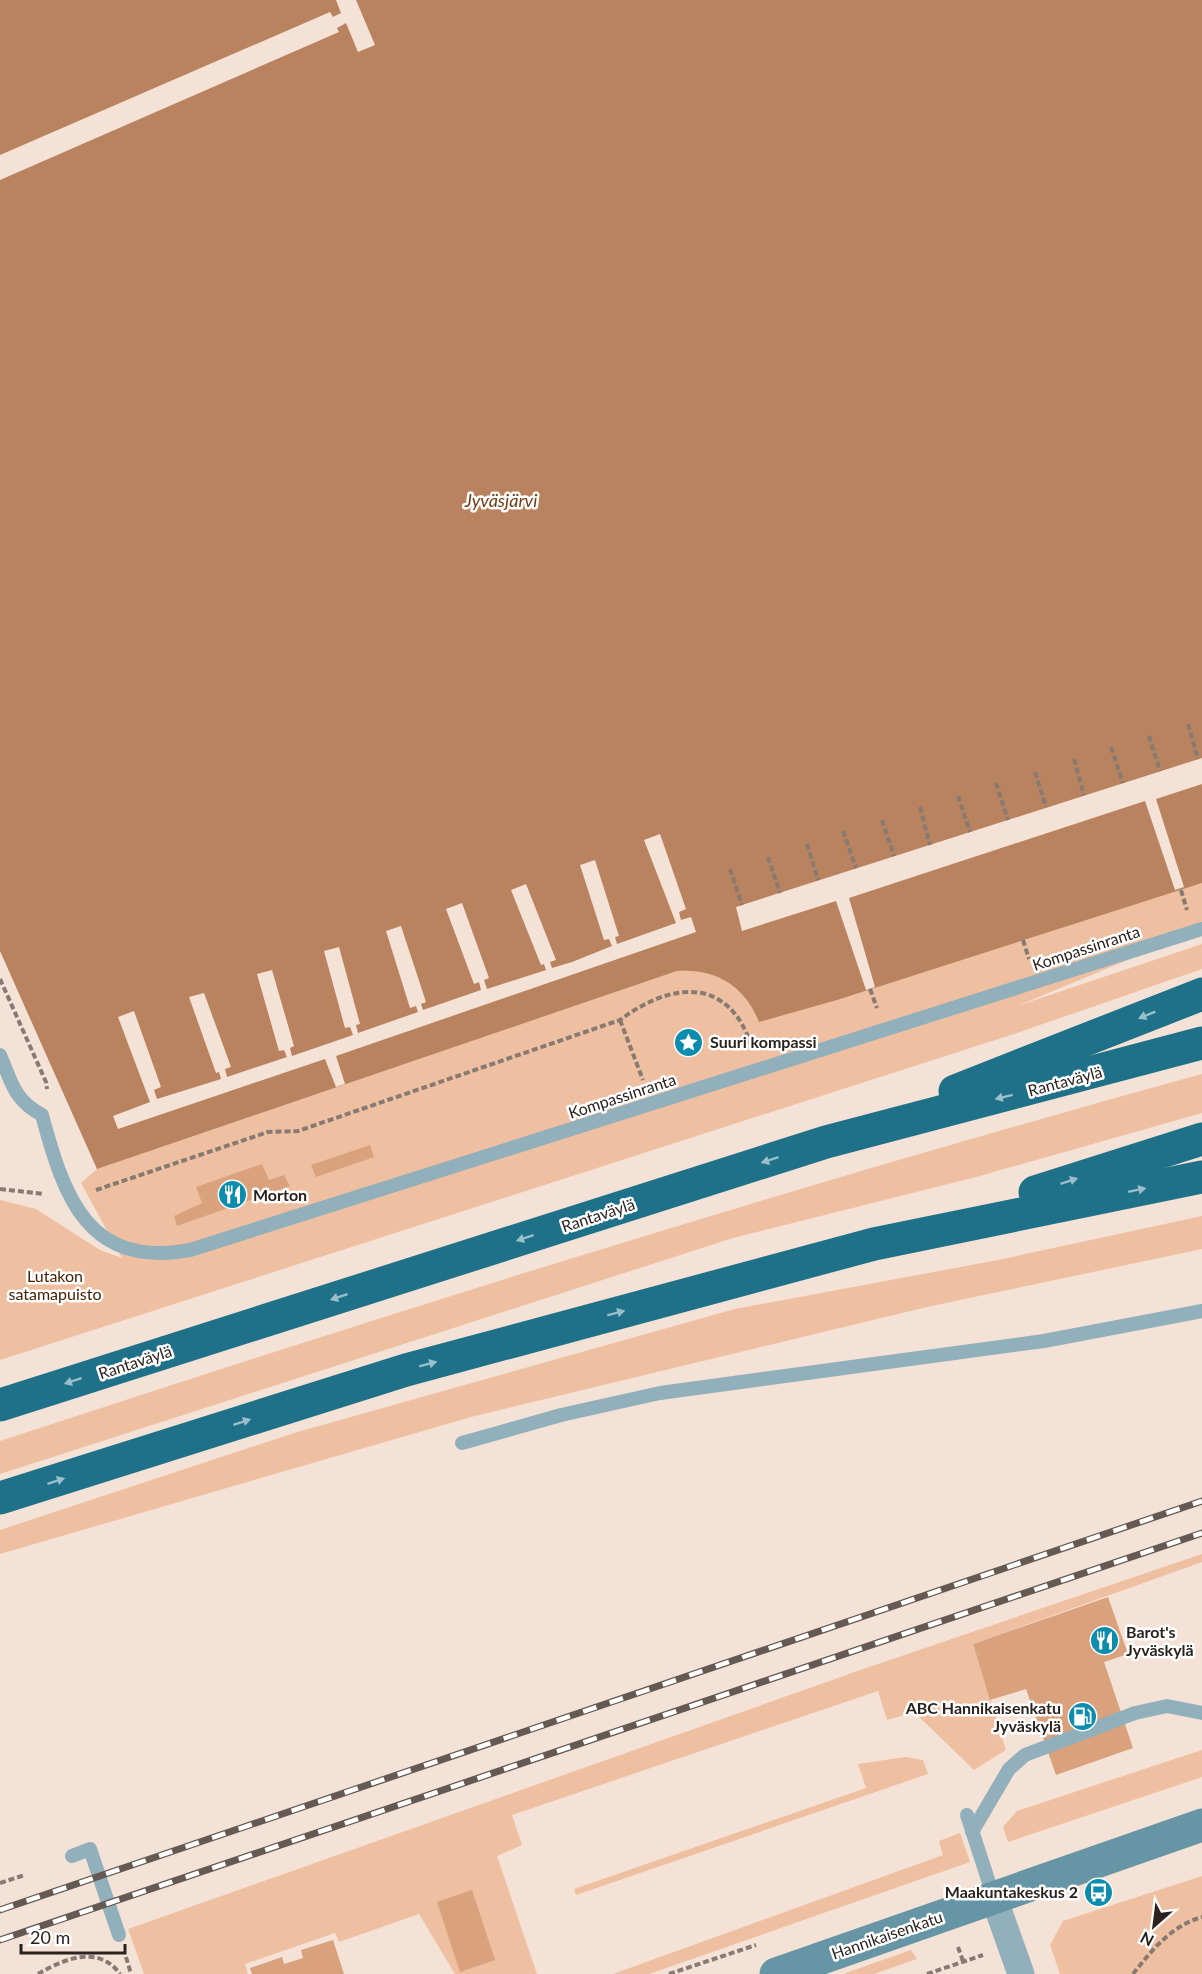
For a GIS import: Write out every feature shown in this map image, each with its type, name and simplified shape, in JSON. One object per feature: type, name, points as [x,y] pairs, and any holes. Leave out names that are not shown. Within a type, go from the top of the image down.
[{"type":"highway","points":[[826,1142],[1202,994]]},
{"type":"highway","name":"Rantaväylä","points":[[9,1400],[826,1142],[1084,1076],[1202,1043]]},
{"type":"highway","points":[[0,1498],[406,1370],[874,1244],[1202,1139]]},
{"type":"highway","points":[[874,1244],[1202,1177]]},
{"type":"main road","name":"Hannikaisenkatu","points":[[776,1974],[1202,1825]]},
{"type":"street","points":[[994,1898],[1021,1974]]},
{"type":"lane","name":"Kompassinranta","points":[[42,1115],[56,1168],[90,1228],[114,1244],[144,1253],[170,1254],[202,1247],[1202,928]]},
{"type":"lane","points":[[0,1055],[25,1106],[42,1115]]},
{"type":"lane","points":[[462,1443],[561,1415],[660,1393],[1044,1341],[1202,1311]]},
{"type":"lane","points":[[972,1832],[1009,1769],[1025,1755],[1135,1713],[1167,1706],[1202,1713]]},
{"type":"lane","points":[[967,1815],[994,1898]]},
{"type":"lane","points":[[72,1856],[90,1849],[119,1935]]},
{"type":"path","points":[[1188,724],[1198,759]]},
{"type":"path","points":[[1149,736],[1160,771]]},
{"type":"path","points":[[1111,747],[1123,783]]},
{"type":"path","points":[[1074,759],[1084,795]]},
{"type":"path","points":[[1035,772],[1046,807]]},
{"type":"path","points":[[996,783],[1008,820]]},
{"type":"path","points":[[958,796],[970,832]]},
{"type":"path","points":[[920,807],[930,844]]},
{"type":"path","points":[[882,820],[894,856]]},
{"type":"path","points":[[843,831],[856,868]]},
{"type":"path","points":[[807,844],[818,880]]},
{"type":"path","points":[[768,857],[780,893]]},
{"type":"path","points":[[730,868],[742,905]]},
{"type":"path","points":[[0,979],[46,1082],[48,1101],[42,1115]]},
{"type":"path","points":[[0,1189],[70,1196],[114,1186],[268,1132],[298,1131],[620,1020],[638,1006],[670,992],[708,992],[737,1014],[752,1045],[757,1070]]},
{"type":"path","points":[[620,1020],[652,1104]]},
{"type":"path","points":[[0,1882],[25,1875]]},
{"type":"path","points":[[1132,1974],[1155,1945],[1188,1921],[1202,1917]]},
{"type":"path","points":[[927,1974],[1011,1945]]},
{"type":"path","points":[[38,1974],[59,1962],[87,1956],[108,1962],[120,1974]]},
{"type":"green space","name":"Lutakon satamapuisto","points":[[1202,883],[1202,929],[1017,1006],[1202,944],[1202,969],[1014,1034],[0,1360],[0,1200],[36,1209],[100,1250],[122,1258],[81,1183],[97,1169],[677,971],[704,973],[727,982],[745,998],[759,1021]]},
{"type":"green space","points":[[1202,1074],[1202,1113],[976,1177],[733,1238],[0,1474],[0,1441],[299,1344],[749,1204]]},
{"type":"green space","points":[[1202,1216],[1202,1249],[927,1307],[471,1417],[0,1554],[0,1530],[294,1433],[735,1309],[998,1260]]},
{"type":"green space","points":[[1202,1554],[1202,1562],[973,1644],[1006,1750],[974,1770],[914,1712],[887,1720],[878,1691],[512,1815],[522,1845],[497,1856],[537,1974],[455,1974],[419,1914],[339,1942],[335,1933],[245,1964],[248,1974],[144,1974],[128,1929],[869,1667]]},
{"type":"green space","points":[[1202,1750],[1202,1777],[1008,1842],[1003,1827],[1017,1811]]},
{"type":"green space","points":[[905,1757],[923,1760],[928,1774],[576,1895],[574,1889],[866,1788],[858,1764]]},
{"type":"green space","points":[[960,1833],[970,1862],[649,1974],[613,1974],[943,1855],[939,1841]]},
{"type":"green space","points":[[1202,1876],[1202,1974],[1060,1974],[1050,1945],[1063,1921]]},
{"type":"green space","points":[[911,1950],[917,1959],[874,1974],[843,1974]]},
{"type":"water","name":"Jyväsjärvi","points":[[0,0],[1202,0],[1202,883],[837,1000],[759,1022],[746,998],[727,982],[704,973],[677,971],[97,1169],[0,951]]},
{"type":"pier","points":[[336,0],[356,0],[375,45],[358,52],[346,23],[337,28],[339,32],[0,180],[0,155],[330,12],[333,17],[341,13]]},
{"type":"pier","points":[[1202,758],[1202,784],[1156,799],[1184,887],[1175,890],[1145,801],[849,898],[875,987],[866,990],[836,901],[742,931],[736,907]]},
{"type":"pier","points":[[660,834],[686,909],[679,912],[681,920],[691,917],[696,932],[336,1056],[345,1084],[336,1087],[325,1059],[118,1129],[113,1116],[150,1102],[118,1017],[134,1011],[161,1087],[154,1090],[157,1099],[221,1079],[219,1072],[216,1073],[189,997],[204,993],[231,1067],[225,1069],[227,1077],[287,1057],[284,1050],[279,1051],[257,974],[272,970],[294,1046],[290,1048],[292,1056],[353,1035],[350,1027],[345,1028],[324,951],[339,947],[360,1024],[356,1025],[358,1033],[418,1012],[416,1006],[410,1008],[386,931],[401,926],[426,1002],[421,1004],[423,1010],[481,990],[479,982],[474,984],[446,909],[462,903],[489,978],[484,980],[487,989],[546,970],[544,964],[541,965],[511,890],[526,884],[556,960],[550,962],[552,968],[572,962],[612,946],[609,939],[604,940],[580,865],[595,860],[619,936],[615,937],[617,944],[676,923],[644,840]]},
{"type":"building","points":[[370,1145],[374,1157],[316,1177],[311,1165]]},
{"type":"building","name":"Morton","points":[[262,1164],[269,1180],[284,1175],[290,1186],[177,1226],[174,1216],[202,1203],[196,1187]]},
{"type":"building","points":[[1108,1597],[1128,1654],[1104,1662],[1133,1748],[1056,1775],[1026,1689],[990,1700],[973,1644]]},
{"type":"building","points":[[472,1890],[495,1960],[460,1972],[437,1902]]},
{"type":"building","points":[[333,1940],[344,1974],[252,1974],[250,1968],[282,1957],[284,1964],[303,1958],[301,1950]]},
{"type":"railway","points":[[0,1910],[1202,1501]]},
{"type":"railway","points":[[0,1940],[1202,1533]]},
{"type":"place","name":"Suuri kompassi","points":[[689,1042]]},
{"type":"place","name":"Morton","points":[[232,1195]]},
{"type":"place","name":"Barot's Jyväskylä","points":[[1105,1641]]},
{"type":"place","name":"ABC Hannikaisenkatu Jyväskylä","points":[[1082,1717]]},
{"type":"place","name":"Maakuntakeskus 2","points":[[1099,1892]]}]
